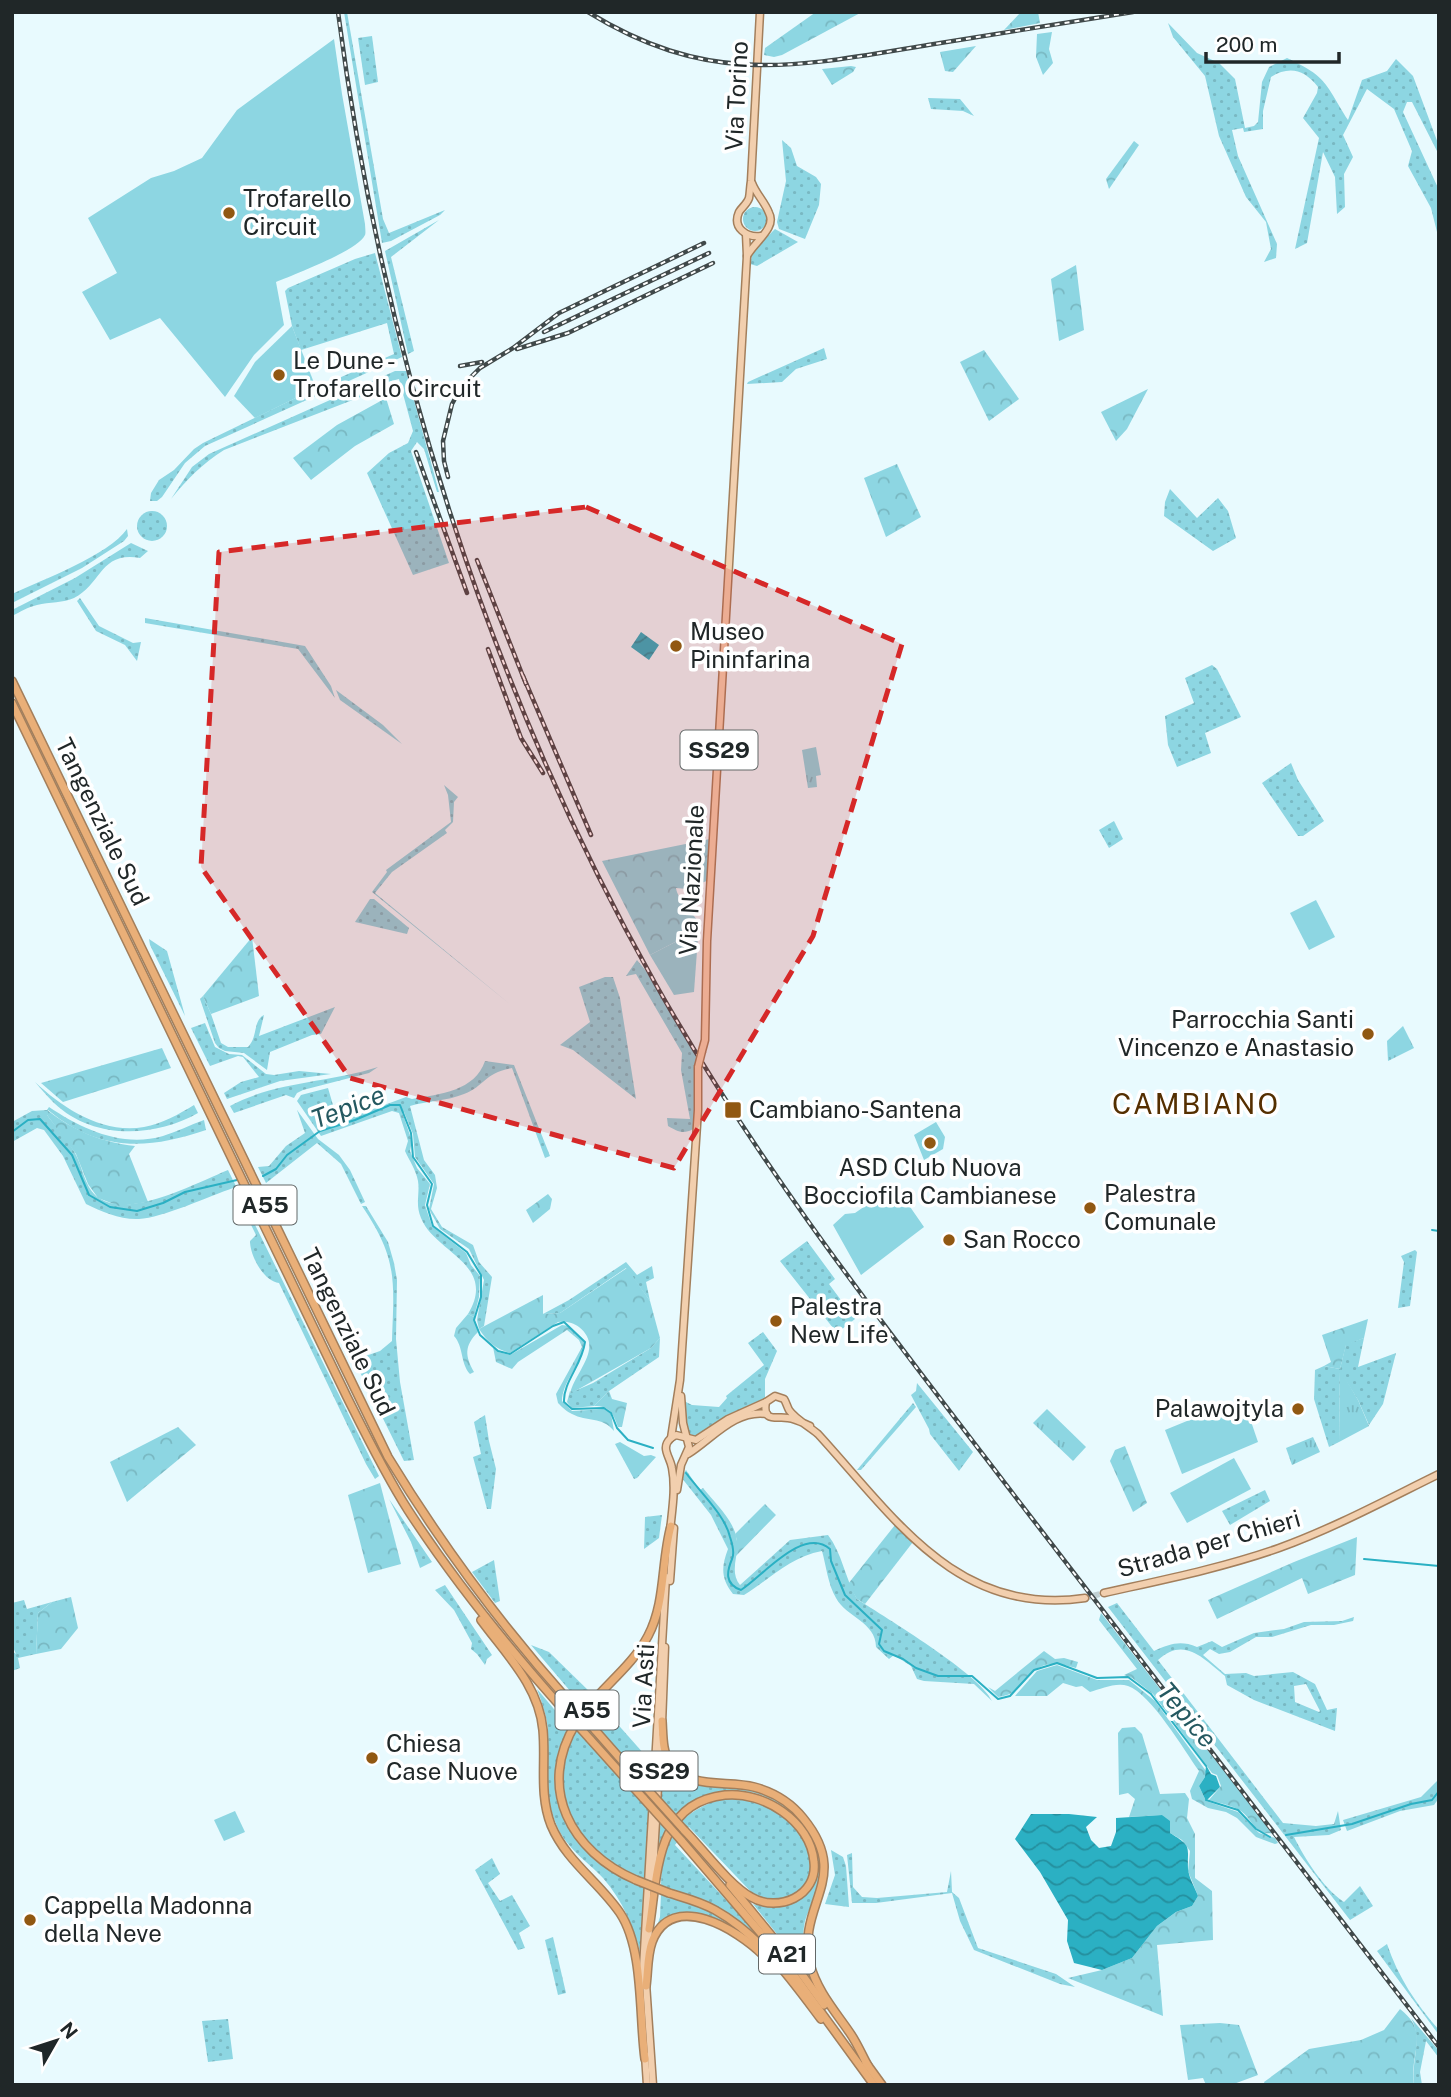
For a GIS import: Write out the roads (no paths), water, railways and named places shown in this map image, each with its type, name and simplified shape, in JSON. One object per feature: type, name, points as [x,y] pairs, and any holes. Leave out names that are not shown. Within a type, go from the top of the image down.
[{"type":"highway","name":"Tangenziale Sud","points":[[12,681],[387,1457],[445,1548],[516,1641],[684,1830]]},
{"type":"highway","name":"Tangenziale Sud","points":[[12,704],[347,1397],[407,1507],[467,1595],[508,1648],[645,1799],[783,1960],[851,2053]]},
{"type":"highway","name":"A55","points":[[671,1526],[665,1546],[662,1592],[649,1633],[629,1664],[577,1722],[567,1742],[560,1774],[564,1808],[579,1838],[600,1861],[636,1880],[715,1910],[745,1931],[776,1962],[833,2035],[851,2053]]},
{"type":"highway","points":[[467,1595],[479,1618],[534,1694],[543,1730],[543,1790],[552,1826],[562,1846],[613,1903],[628,1927],[638,1975],[640,2027],[645,2059]]},
{"type":"highway","points":[[662,1721],[667,1756],[677,1770],[704,1782],[752,1786],[770,1792],[786,1801],[801,1815],[813,1832],[825,1862],[825,1874],[808,1929],[810,1962],[819,1987],[852,2036],[868,2066]]},
{"type":"highway","name":"A55","points":[[649,1929],[660,1854],[666,1835],[682,1814],[707,1799],[735,1794],[752,1796],[781,1810],[802,1832],[810,1847],[814,1860],[811,1882],[789,1902],[769,1904],[758,1901],[737,1886],[684,1830]]},
{"type":"highway","name":"A21","points":[[684,1830],[793,1962],[882,2085]]},
{"type":"highway","name":"A55","points":[[646,1986],[650,1949],[657,1934],[671,1921],[690,1916],[721,1925],[750,1943],[806,1999]]},
{"type":"highway","points":[[851,2053],[874,2085]]},
{"type":"main road","name":"Via Torino","points":[[742,208],[749,198],[751,181],[760,12]]},
{"type":"main road","name":"Via Torino","points":[[751,181],[765,206]]},
{"type":"main road","points":[[747,256],[771,224],[771,215],[765,206],[753,203],[742,208],[738,224],[746,234],[761,236]]},
{"type":"main road","name":"Via Nazionale","points":[[670,1457],[665,1445],[671,1438],[680,1380],[698,1110],[698,1067],[705,1040],[707,941],[747,256],[746,234]]},
{"type":"main road","name":"Via Nazionale","points":[[680,1380],[689,1447],[685,1456]]},
{"type":"main road","points":[[671,1438],[676,1435],[696,1440],[728,1419],[778,1396],[810,1426],[901,1527],[958,1573],[996,1591],[1027,1600],[1063,1601],[1086,1598]]},
{"type":"main road","points":[[766,1402],[767,1414]]},
{"type":"main road","points":[[783,1417],[788,1407]]},
{"type":"main road","points":[[670,1457],[679,1459],[685,1456],[737,1419],[752,1413],[767,1414],[773,1418],[783,1417],[810,1426]]},
{"type":"main road","name":"Via Asti","points":[[653,2085],[646,1986],[677,1490],[685,1456]]},
{"type":"main road","name":"Via Asti","points":[[647,2085],[642,1967],[671,1526],[673,1477],[670,1457]]},
{"type":"main road","name":"Strada per Chieri","points":[[1104,1593],[1190,1574],[1279,1548],[1367,1510],[1439,1474]]},
{"type":"water","points":[[641,632],[659,645],[649,660],[631,647]]},
{"type":"water","points":[[1206,1765],[1211,1774],[1216,1776],[1220,1787],[1206,1801],[1199,1786],[1205,1777]]},
{"type":"water","points":[[1031,1814],[1097,1817],[1086,1827],[1091,1840],[1099,1848],[1111,1846],[1116,1832],[1116,1818],[1162,1815],[1170,1821],[1170,1833],[1186,1844],[1189,1872],[1198,1896],[1192,1906],[1176,1912],[1157,1926],[1132,1958],[1102,1970],[1074,1963],[1067,1941],[1068,1920],[1040,1872],[1015,1839]]},
{"type":"waterway","name":"Tepice","points":[[263,1176],[276,1169],[287,1155],[320,1131],[390,1105],[400,1105],[411,1133],[413,1157],[432,1184],[427,1205],[433,1226],[467,1252],[481,1275],[481,1297],[474,1320],[480,1335],[498,1351],[510,1354],[553,1326],[564,1322],[585,1342],[566,1387],[564,1402],[572,1409],[604,1408],[611,1413],[617,1428],[628,1440],[653,1448]]},
{"type":"waterway","name":"Tepice","points":[[12,1132],[28,1120],[40,1119],[72,1155],[89,1195],[110,1207],[137,1211],[163,1203],[185,1192],[237,1180]]},
{"type":"waterway","points":[[1432,1230],[1439,1231]]},
{"type":"waterway","name":"Tepice","points":[[686,1473],[718,1512],[727,1529],[733,1551],[728,1577],[729,1581],[741,1590],[796,1548],[819,1544],[830,1549],[831,1561],[845,1595],[882,1630],[879,1644],[884,1651],[938,1676],[972,1676],[998,1699],[1010,1696],[1034,1670],[1057,1663],[1097,1678],[1128,1677],[1151,1694],[1206,1766]]},
{"type":"waterway","points":[[1364,1559],[1439,1566]]},
{"type":"waterway","name":"Tepice","points":[[1286,1835],[1352,1824],[1411,1804],[1432,1800],[1439,1791]]},
{"type":"waterway","name":"Tepice","points":[[1206,1800],[1238,1810],[1256,1829],[1270,1837]]},
{"type":"tunnel","points":[[1085,1598],[1104,1593]]},
{"type":"railway","points":[[338,12],[357,139],[382,265],[413,389],[450,512],[492,634],[541,753],[595,869],[655,983],[695,1051],[780,1182],[872,1308],[1439,2047]]},
{"type":"railway","points":[[588,12],[632,36],[674,52],[714,61],[754,65],[836,60],[1133,12]]},
{"type":"railway","points":[[448,477],[443,441],[452,404],[462,386],[480,368],[513,348],[559,313],[704,243]]},
{"type":"railway","points":[[544,332],[709,253]]},
{"type":"railway","points":[[517,349],[568,333],[713,263]]},
{"type":"railway","points":[[460,366],[482,362]]},
{"type":"railway","points":[[416,452],[467,593]]},
{"type":"railway","points":[[477,560],[526,684]]},
{"type":"railway","points":[[488,649],[521,738],[543,773]]},
{"type":"railway","points":[[523,676],[591,835]]},
{"type":"place","name":"Trofarello Circuit","points":[[229,213]]},
{"type":"place","name":"Le Dune - Trofarello Circuit","points":[[279,375]]},
{"type":"place","name":"Museo Pininfarina","points":[[676,646]]},
{"type":"place","name":"Parrocchia Santi Vincenzo e Anastasio","points":[[1368,1034]]},
{"type":"place","name":"Cambiano-Santena","points":[[733,1110]]},
{"type":"place","name":"ASD Club Nuova Bocciofila Cambianese","points":[[930,1143]]},
{"type":"place","name":"Palestra Comunale","points":[[1090,1208]]},
{"type":"place","name":"San Rocco","points":[[949,1240]]},
{"type":"place","name":"Palestra New Life","points":[[776,1321]]},
{"type":"place","name":"Palawojtyla","points":[[1298,1409]]},
{"type":"place","name":"Chiesa Case Nuove","points":[[372,1758]]},
{"type":"place","name":"Cappella Madonna della Neve","points":[[30,1920]]},
{"type":"district","name":"CAMBIANO","points":[[1196,1104]]}]
